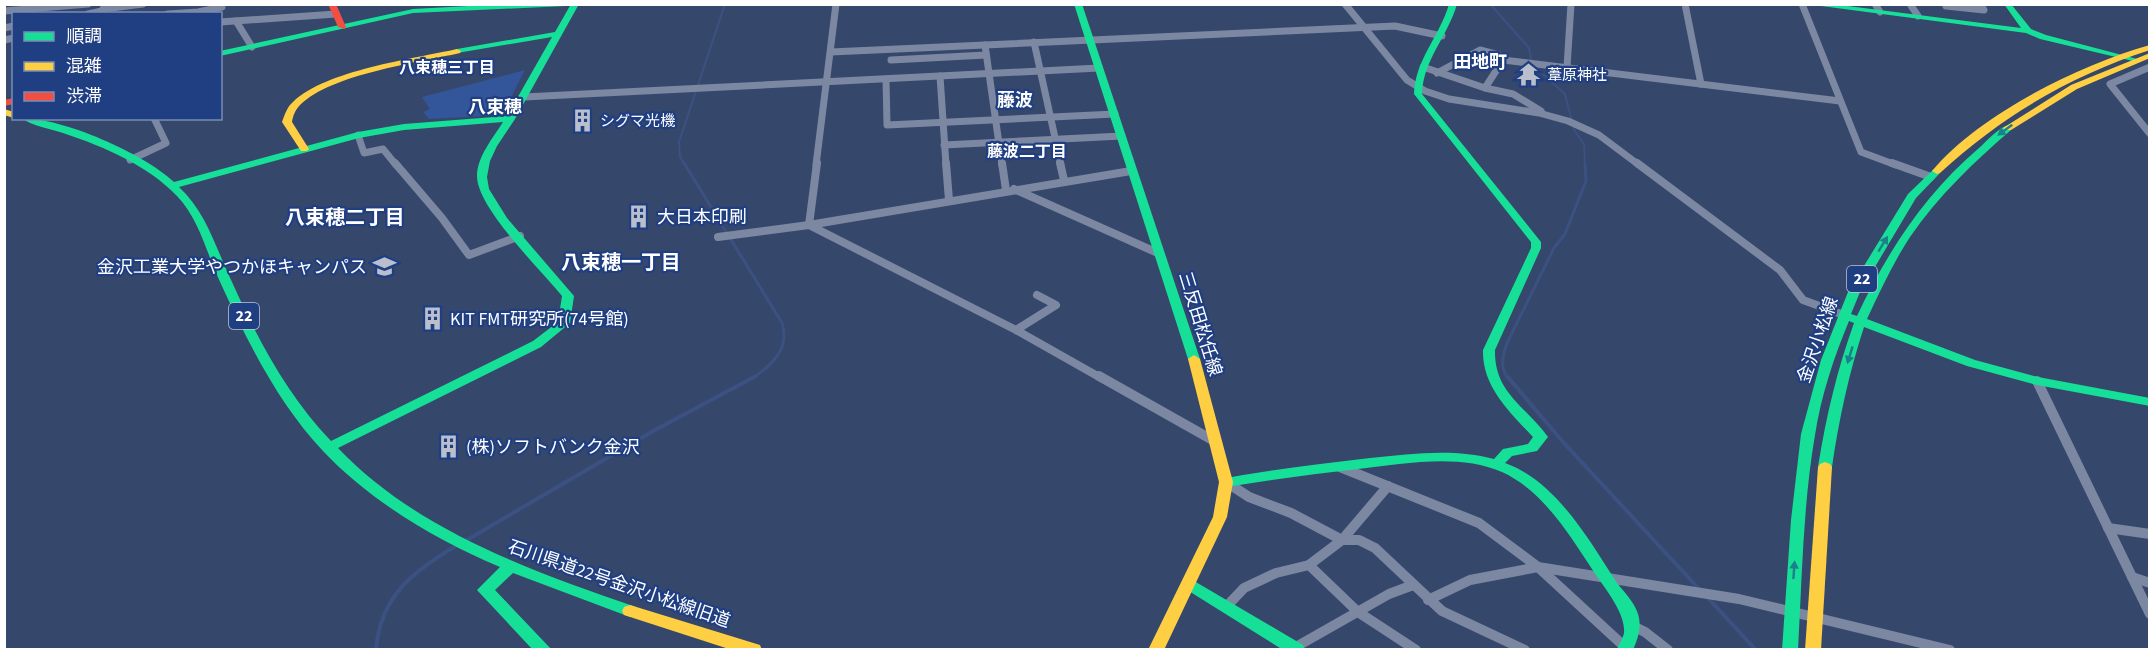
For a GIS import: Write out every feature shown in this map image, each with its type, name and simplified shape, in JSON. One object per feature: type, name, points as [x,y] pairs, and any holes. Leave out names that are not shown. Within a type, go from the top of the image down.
[{"type":"main road","points":[[222,54],[412,11],[498,5],[566,4]]},
{"type":"main road","points":[[328,447],[537,344],[564,323],[568,297],[520,236],[493,207],[484,189],[482,177],[491,149],[524,97],[575,4]]},
{"type":"main road","name":"三反田松任線","points":[[1078,4],[1191,348],[1226,482],[1220,517],[1156,650]]},
{"type":"main road","points":[[1453,4],[1452,18],[1416,80],[1418,93],[1536,242],[1536,248],[1489,350],[1487,361],[1497,387],[1541,437],[1532,448],[1508,452],[1496,465]]},
{"type":"main road","points":[[1809,4],[1878,8],[1918,16],[2028,31],[2043,38],[2130,60]]},
{"type":"main road","points":[[2007,4],[2028,31]]},
{"type":"main road","points":[[334,9],[342,27]]},
{"type":"main road","points":[[304,149],[287,122],[295,105],[317,90],[362,75],[497,41],[557,34]]},
{"type":"main road","name":"金沢小松線","points":[[1813,650],[1820,509],[1836,399],[1860,321],[1885,265],[1918,214],[1979,149],[2051,99],[2130,60],[2150,46]]},
{"type":"main road","name":"金沢小松線","points":[[1790,650],[1798,520],[1808,434],[1827,360],[1854,292],[1912,196],[1956,152],[2001,118],[2047,90],[2106,61],[2130,60],[2149,63]]},
{"type":"main road","points":[[171,186],[358,135],[404,126],[510,118]]},
{"type":"main road","name":"石川県道22号金沢小松線旧道","points":[[31,120],[68,133],[130,160],[171,186],[197,215],[239,308],[284,392],[307,424],[328,447],[372,487],[453,539],[509,568],[754,650]]},
{"type":"main road","points":[[1844,315],[1971,363],[2037,381],[2150,402]]},
{"type":"main road","points":[[1226,482],[1435,457],[1476,460],[1496,465],[1526,479],[1554,505],[1630,615],[1634,626],[1633,639],[1626,649]]},
{"type":"main road","points":[[509,568],[485,590],[544,650]]},
{"type":"main road","points":[[1189,584],[1295,649]]},
{"type":"street","points":[[4,11],[88,4]]},
{"type":"street","points":[[102,10],[143,4]]},
{"type":"street","points":[[809,225],[836,4]]},
{"type":"street","points":[[1345,4],[1407,80],[1416,86],[1449,99],[1543,114],[1578,125],[1599,135],[1780,270],[1803,300],[1844,315]]},
{"type":"street","points":[[1567,67],[1571,4]]},
{"type":"street","points":[[1685,4],[1701,84]]},
{"type":"street","points":[[1802,4],[1861,152],[1931,177]]},
{"type":"street","points":[[1910,4],[1918,16]]},
{"type":"street","points":[[1945,5],[1984,10],[1980,4]]},
{"type":"street","points":[[1945,5],[1954,20]]},
{"type":"street","points":[[198,12],[220,6],[231,15],[252,47]]},
{"type":"street","points":[[57,12],[63,7]]},
{"type":"street","points":[[222,22],[334,9]]},
{"type":"street","points":[[831,52],[1395,26],[1442,36]]},
{"type":"street","points":[[1034,42],[1064,180]]},
{"type":"street","points":[[985,45],[994,120],[1009,189]]},
{"type":"street","points":[[1437,73],[1480,50],[1499,55],[1503,60],[1840,101]]},
{"type":"street","points":[[891,60],[986,55]]},
{"type":"street","points":[[911,59],[912,77]]},
{"type":"street","points":[[1485,88],[1503,60]]},
{"type":"street","points":[[2149,63],[2110,84],[2150,134]]},
{"type":"street","points":[[1423,67],[1485,88],[1514,94],[1543,114]]},
{"type":"street","points":[[524,97],[1099,68]]},
{"type":"street","points":[[940,76],[949,200]]},
{"type":"street","points":[[886,79],[887,124],[1115,114]]},
{"type":"street","points":[[130,160],[166,143],[155,120]]},
{"type":"street","points":[[358,135],[364,153],[383,149],[442,218],[469,255],[520,236]]},
{"type":"street","points":[[944,145],[1122,136]]},
{"type":"street","points":[[719,237],[809,225],[1009,189],[1131,171]]},
{"type":"street","points":[[1009,189],[1160,254]]},
{"type":"street","points":[[809,225],[1016,330],[1216,442]]},
{"type":"street","points":[[1016,330],[1056,304],[1037,295]]},
{"type":"street","points":[[2037,381],[2150,614]]},
{"type":"street","points":[[1340,467],[1479,523],[1538,567],[1626,649]]},
{"type":"street","points":[[1226,482],[1249,497],[1291,513],[1342,540],[1359,540],[1375,548],[1442,611],[1525,650]]},
{"type":"street","points":[[1227,606],[1244,588],[1276,573],[1309,565],[1342,540],[1388,486]]},
{"type":"street","points":[[2108,528],[2150,534]]},
{"type":"street","points":[[1309,565],[1358,612],[1416,650]]},
{"type":"street","points":[[1428,600],[1470,580],[1538,567],[1725,596],[1950,650]]},
{"type":"street","points":[[2132,577],[2150,583]]},
{"type":"street","points":[[1295,649],[1389,594],[1413,585]]},
{"type":"street","points":[[1634,626],[1668,650]]},
{"type":"shaded area","points":[[525,70],[502,115],[429,119],[423,112],[430,109],[422,97]]},
{"type":"waterway","points":[[685,165],[680,157],[679,142],[725,4]]},
{"type":"waterway","points":[[1490,4],[1529,48],[1532,64],[1565,94],[1574,130],[1584,144],[1585,165]]},
{"type":"waterway","points":[[684,163],[782,323],[784,332],[782,348],[773,361],[755,377]]},
{"type":"waterway","points":[[1508,378],[1503,365],[1507,343],[1554,248],[1565,234],[1586,181],[1585,163]]},
{"type":"waterway","points":[[1507,376],[1563,442],[1700,590]]},
{"type":"waterway","points":[[465,541],[655,430],[755,377]]},
{"type":"waterway","points":[[376,650],[384,614],[402,586],[414,574],[459,544]]},
{"type":"waterway","points":[[1707,597],[1756,650]]},
{"type":"traffic: fast","points":[[222,54],[413,11],[566,4]]},
{"type":"traffic: fast","points":[[510,119],[575,4]]},
{"type":"traffic: fast","points":[[1078,4],[1194,359]]},
{"type":"traffic: fast","points":[[1453,4],[1445,27],[1421,70],[1418,94],[1536,242],[1536,248],[1489,350],[1489,363],[1497,386],[1505,398],[1541,437],[1532,448],[1508,452],[1496,465]]},
{"type":"traffic: fast","points":[[1809,4],[2028,31],[2043,37],[2137,60]]},
{"type":"traffic: fast","points":[[2007,4],[2028,31]]},
{"type":"traffic: fast","points":[[457,51],[557,34]]},
{"type":"traffic: fast","points":[[171,186],[358,135],[404,127],[510,119],[485,161],[482,177],[484,189],[517,237],[568,296],[564,323],[537,344],[328,448]]},
{"type":"traffic: fast","points":[[31,120],[88,138],[129,156],[166,180],[182,195],[202,224],[243,319],[285,394],[311,428],[343,461],[378,491],[417,517],[500,561],[544,580],[630,611]]},
{"type":"traffic: fast","points":[[1825,467],[1844,367],[1860,321],[1880,277],[1905,236],[1935,198],[1969,162],[2008,128]]},
{"type":"traffic: fast","points":[[1790,650],[1798,520],[1808,434],[1827,360],[1854,292],[1912,196],[1937,171]]},
{"type":"traffic: fast","points":[[1844,315],[1971,363],[2037,381],[2150,402]]},
{"type":"traffic: fast","points":[[1226,482],[1403,459],[1447,457],[1489,462],[1509,470],[1542,494],[1570,526],[1630,614],[1632,633],[1625,650]]},
{"type":"traffic: fast","points":[[509,568],[485,590],[544,650]]},
{"type":"traffic: fast","points":[[1189,584],[1297,650]]},
{"type":"traffic: slow","points":[[1937,171],[1984,130],[2036,96],[2092,68],[2150,47]]},
{"type":"traffic: slow","points":[[304,149],[287,122],[294,106],[312,92],[351,77],[457,51]]},
{"type":"traffic: slow","points":[[2008,128],[2074,87],[2150,55]]},
{"type":"traffic: slow","points":[[4,112],[12,114]]},
{"type":"traffic: slow","points":[[1156,650],[1220,517],[1226,482],[1194,359]]},
{"type":"traffic: slow","points":[[1813,650],[1825,467]]},
{"type":"traffic: slow","points":[[630,611],[754,650]]},
{"type":"traffic: jam","points":[[332,4],[342,27]]},
{"type":"traffic: jam","points":[[4,103],[12,101]]},
{"type":"place","name":"葦原神社","points":[[1529,75]]},
{"type":"place","name":"シグマ光機","points":[[582,121]]},
{"type":"place","name":"大日本印刷","points":[[639,217]]},
{"type":"place","name":"金沢工業大学やつかほキャンパス","points":[[385,267]]},
{"type":"place","name":"KIT FMT研究所(74号館)","points":[[432,319]]},
{"type":"place","name":"(株)ソフトバンク金沢","points":[[448,447]]},
{"type":"district","name":"田地町","points":[[1480,62]]},
{"type":"district","name":"八束穂三丁目","points":[[447,68]]},
{"type":"district","name":"藤波","points":[[1015,100]]},
{"type":"district","name":"八束穂","points":[[495,107]]},
{"type":"district","name":"藤波二丁目","points":[[1027,152]]},
{"type":"district","name":"八束穂二丁目","points":[[345,218]]},
{"type":"district","name":"八束穂一丁目","points":[[621,263]]}]
